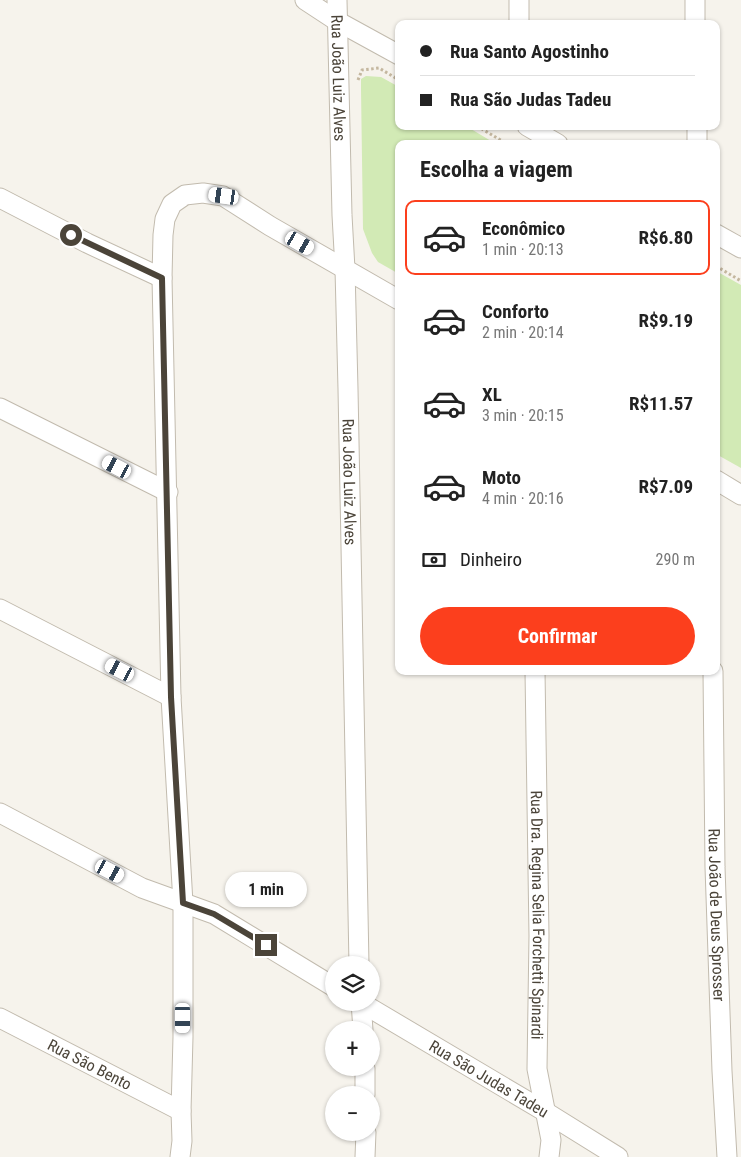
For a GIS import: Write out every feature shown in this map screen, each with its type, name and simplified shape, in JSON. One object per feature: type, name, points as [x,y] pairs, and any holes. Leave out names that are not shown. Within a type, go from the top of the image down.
[{"type":"street","points":[[304,0],[337,21],[395,53]]},
{"type":"street","name":"Rua João Luiz Alves","points":[[337,0],[345,269],[359,956]]},
{"type":"street","points":[[519,0],[519,20]]},
{"type":"street","points":[[695,0],[695,20]]},
{"type":"street","points":[[534,130],[551,140]]},
{"type":"street","points":[[180,1157],[182,1141],[183,903],[171,697],[162,278],[165,219],[172,204],[186,195],[203,192],[224,196],[270,226],[395,298]]},
{"type":"street","points":[[0,198],[87,244],[162,278]]},
{"type":"street","points":[[720,236],[741,248]]},
{"type":"street","points":[[0,408],[168,492]]},
{"type":"street","points":[[720,482],[741,494]]},
{"type":"street","points":[[0,609],[171,697]]},
{"type":"street","name":"Rua Dra. Regina Selia Forchetti Spinardi","points":[[535,675],[539,936],[537,1068],[551,1140],[549,1157]]},
{"type":"street","name":"Rua João de Deus Sprosser","points":[[713,675],[715,867],[727,1157]]},
{"type":"street","points":[[0,813],[142,888],[214,914],[325,982]]},
{"type":"street","name":"Rua São Judas Tadeu","points":[[375,1011],[618,1157]]},
{"type":"street","name":"Rua São Bento","points":[[0,1018],[181,1111]]},
{"type":"street","points":[[365,1157],[366,1141]]},
{"type":"path","points":[[355,88],[362,70],[379,68],[395,78]]},
{"type":"path","points":[[484,130],[501,140]]},
{"type":"path","points":[[720,268],[741,281]]},
{"type":"green space","points":[[366,76],[381,77],[395,85],[395,130],[473,130],[489,140],[395,140],[395,272],[378,262],[372,253],[363,229],[361,79]]},
{"type":"green space","points":[[720,273],[741,285],[741,468],[720,456]]},
{"type":"route","points":[[71,235],[162,278],[171,697],[183,903],[214,914],[266,945]]}]
